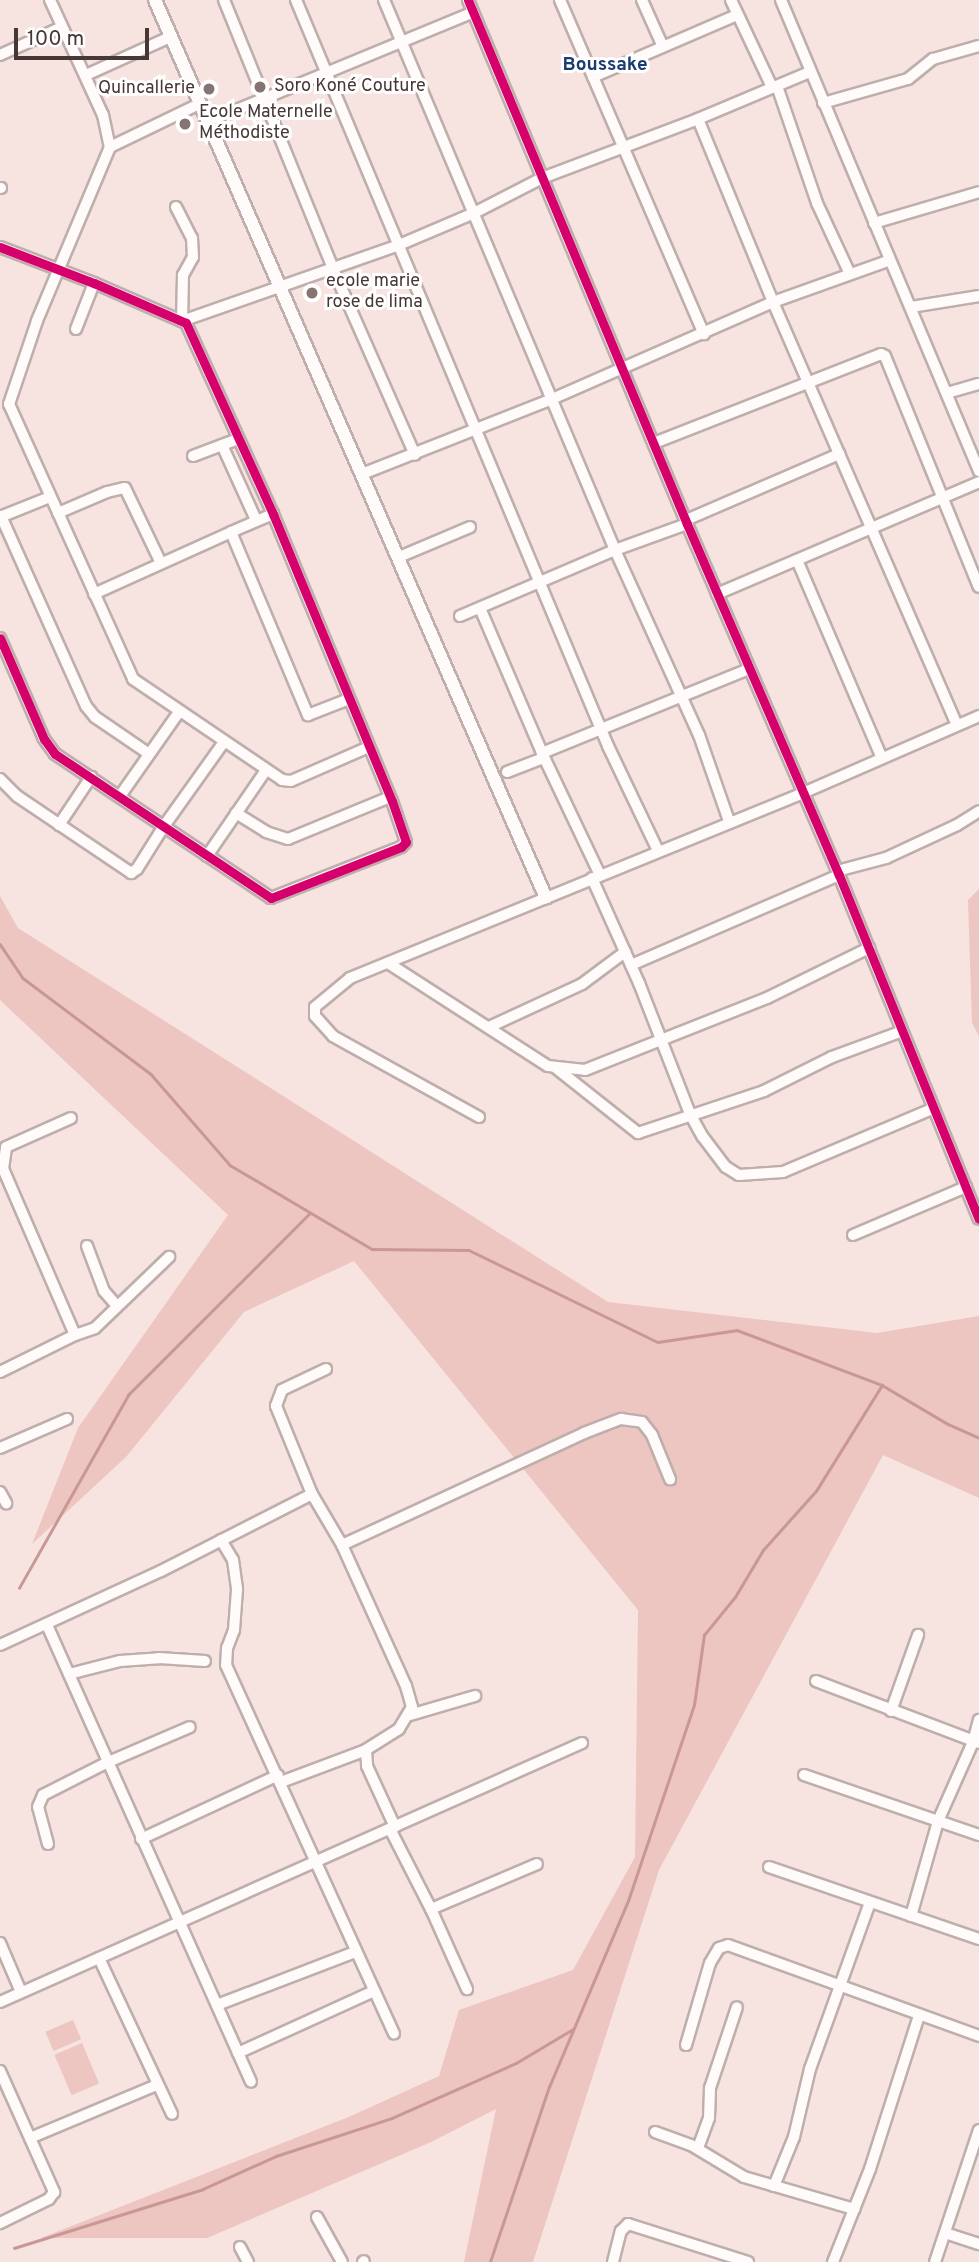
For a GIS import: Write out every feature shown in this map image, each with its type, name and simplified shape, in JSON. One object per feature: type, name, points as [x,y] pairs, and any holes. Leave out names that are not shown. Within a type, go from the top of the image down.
[{"type":"street","points":[[50,0],[103,115],[110,147],[5,406],[51,496],[133,679],[282,780],[291,781],[369,747]]},
{"type":"street","points":[[155,0],[545,898]]},
{"type":"street","points":[[224,0],[333,269],[415,455]]},
{"type":"street","points":[[296,0],[601,729],[659,851]]},
{"type":"street","points":[[384,0],[615,550],[682,696],[729,821]]},
{"type":"street","points":[[468,0],[653,443],[838,873],[900,1032],[979,1219]]},
{"type":"street","points":[[560,0],[704,334]]},
{"type":"street","points":[[642,0],[663,47]]},
{"type":"street","points":[[731,0],[774,87],[817,204],[850,274]]},
{"type":"street","points":[[781,0],[979,470]]},
{"type":"street","points":[[208,122],[472,13]]},
{"type":"street","points":[[593,77],[737,15]]},
{"type":"street","points":[[0,55],[62,27]]},
{"type":"street","points":[[86,75],[170,37]]},
{"type":"street","points":[[823,103],[908,79],[933,59],[979,46]]},
{"type":"street","points":[[0,247],[59,268],[183,321],[399,245],[474,213],[542,178],[698,119],[810,72]]},
{"type":"street","points":[[110,147],[200,104]]},
{"type":"street","points":[[698,119],[773,302],[957,725]]},
{"type":"street","points":[[874,223],[979,192]]},
{"type":"street","points":[[0,639],[44,739],[55,754],[271,898],[282,896],[401,847],[406,842],[406,835],[273,514],[237,439],[195,340],[183,321],[183,275],[193,257],[192,238],[176,207]]},
{"type":"street","points":[[362,474],[552,399],[773,302],[890,260]]},
{"type":"street","points":[[76,329],[94,283]]},
{"type":"street","points":[[911,307],[979,296]]},
{"type":"street","points":[[653,443],[876,354],[885,356],[979,587]]},
{"type":"street","points":[[947,393],[979,384]]},
{"type":"street","points":[[193,456],[237,439]]},
{"type":"street","points":[[222,445],[256,520]]},
{"type":"street","points":[[460,616],[687,522],[839,454]]},
{"type":"street","points":[[717,594],[979,482]]},
{"type":"street","points":[[58,513],[107,492],[125,488],[160,564]]},
{"type":"street","points":[[51,496],[1,516],[86,706],[95,717],[149,754]]},
{"type":"street","points":[[94,594],[273,514]]},
{"type":"street","points":[[399,557],[470,527]]},
{"type":"street","points":[[231,532],[308,715],[349,699]]},
{"type":"street","points":[[797,560],[882,758]]},
{"type":"street","points":[[480,608],[596,877],[691,1114],[703,1137],[726,1167],[739,1175],[783,1172],[932,1109]]},
{"type":"street","points":[[507,772],[601,729],[749,668]]},
{"type":"street","points":[[120,796],[179,712]]},
{"type":"street","points":[[479,1117],[333,1036],[315,1016],[319,1001],[350,978],[803,793],[979,716]]},
{"type":"street","points":[[0,779],[17,796],[131,873],[137,869],[224,742]]},
{"type":"street","points":[[207,856],[266,771]]},
{"type":"street","points":[[59,825],[91,777]]},
{"type":"street","points":[[236,813],[266,832],[288,839],[390,797]]},
{"type":"street","points":[[631,965],[838,873],[887,858],[979,811]]},
{"type":"street","points":[[555,1068],[597,1067],[767,998],[869,948]]},
{"type":"street","points":[[489,1027],[582,984],[625,952]]},
{"type":"street","points":[[388,963],[447,1003],[555,1068],[638,1133],[764,1091],[832,1057],[900,1032]]},
{"type":"street","points":[[71,1118],[16,1140],[6,1147],[3,1169],[75,1335]]},
{"type":"street","points":[[853,1235],[966,1187]]},
{"type":"street","points":[[87,1247],[104,1291],[117,1306]]},
{"type":"street","points":[[0,1371],[95,1328],[169,1257]]},
{"type":"street","points":[[141,1839],[279,1778],[366,1750],[399,1729],[410,1715],[412,1707],[406,1686],[342,1545],[312,1494],[276,1406],[277,1397],[282,1390],[326,1369]]},
{"type":"street","points":[[0,1448],[67,1419]]},
{"type":"street","points":[[342,1545],[584,1433],[621,1419],[642,1422],[652,1435],[670,1479]]},
{"type":"street","points":[[0,1492],[6,1503]]},
{"type":"street","points":[[0,1645],[47,1625],[312,1494]]},
{"type":"street","points":[[221,1540],[233,1560],[237,1590],[234,1630],[226,1648],[226,1665],[394,2034]]},
{"type":"street","points":[[47,1625],[106,1763],[251,2082]]},
{"type":"street","points":[[891,1711],[918,1635]]},
{"type":"street","points":[[69,1674],[120,1661],[205,1661]]},
{"type":"street","points":[[817,1681],[976,1743]]},
{"type":"street","points":[[410,1715],[475,1696]]},
{"type":"street","points":[[911,1916],[939,1821],[976,1743],[979,1720]]},
{"type":"street","points":[[48,1844],[38,1807],[43,1795],[106,1763],[191,1727]]},
{"type":"street","points":[[0,2002],[582,1743]]},
{"type":"street","points":[[366,1750],[367,1766],[392,1828],[467,1989]]},
{"type":"street","points":[[804,1774],[979,1835]]},
{"type":"street","points":[[431,1909],[537,1864]]},
{"type":"street","points":[[769,1867],[979,1939]]},
{"type":"street","points":[[774,2186],[793,2137],[806,2082],[870,1902]]},
{"type":"street","points":[[0,1943],[21,1992]]},
{"type":"street","points":[[685,2045],[710,1963],[722,1946],[728,1945],[979,2036]]},
{"type":"street","points":[[217,2005],[355,1952]]},
{"type":"street","points":[[99,1958],[172,2114]]},
{"type":"street","points":[[238,2053],[374,1991]]},
{"type":"street","points":[[698,2148],[709,2118],[710,2088],[737,2007]]},
{"type":"street","points":[[833,2262],[870,2169],[919,2015]]},
{"type":"street","points":[[0,2071],[54,2192],[49,2199],[0,2222]]},
{"type":"street","points":[[30,2138],[157,2085]]},
{"type":"street","points":[[655,2132],[698,2148],[744,2177],[854,2209]]},
{"type":"street","points":[[935,2262],[978,2133]]},
{"type":"street","points":[[317,2217],[342,2262]]},
{"type":"street","points":[[613,2262],[621,2231],[628,2224],[716,2258],[748,2262]]},
{"type":"street","points":[[945,2232],[979,2244]]},
{"type":"street","points":[[240,2247],[248,2262]]},
{"type":"shaded area","points":[[979,889],[979,1036],[972,1023],[968,900]]},
{"type":"shaded area","points":[[0,896],[18,928],[608,1302],[877,1333],[979,1316],[979,1498],[883,1455],[659,1870],[533,2262],[464,2262],[496,2109],[431,2142],[207,2238],[41,2238],[351,2116],[439,2076],[459,2010],[573,1970],[635,1857],[638,1610],[354,1261],[244,1312],[126,1457],[32,1544],[78,1428],[228,1215],[0,1000]]},
{"type":"shaded area","points":[[73,2020],[81,2039],[54,2051],[45,2032]]},
{"type":"shaded area","points":[[82,2043],[99,2084],[72,2095],[54,2055]]},
{"type":"waterway","points":[[0,944],[23,978],[151,1074],[230,1165],[372,1249],[469,1250],[658,1342],[737,1330],[882,1385],[948,1424],[979,1438]]},
{"type":"waterway","points":[[19,1588],[128,1395],[309,1214]]},
{"type":"waterway","points":[[490,2262],[549,2087],[628,1901],[694,1705],[704,1635],[735,1597],[763,1550],[816,1491],[882,1385]]},
{"type":"waterway","points":[[14,2248],[203,2189],[276,2156],[392,2118],[516,2063],[573,2029]]},
{"type":"cycle path","points":[[468,0],[687,524],[839,875],[979,1219]]},
{"type":"cycle path","points":[[0,247],[94,283],[186,323],[273,514],[392,801],[406,842],[401,847],[271,898],[55,754],[44,739],[0,638]]},
{"type":"place","name":"Soro Koné Couture","points":[[260,87]]},
{"type":"place","name":"Quincallerie","points":[[209,89]]},
{"type":"place","name":"Ecole Maternelle Méthodiste","points":[[185,124]]},
{"type":"place","name":"ecole marie rose de lima","points":[[312,293]]},
{"type":"district","name":"Boussake","points":[[605,66]]}]
